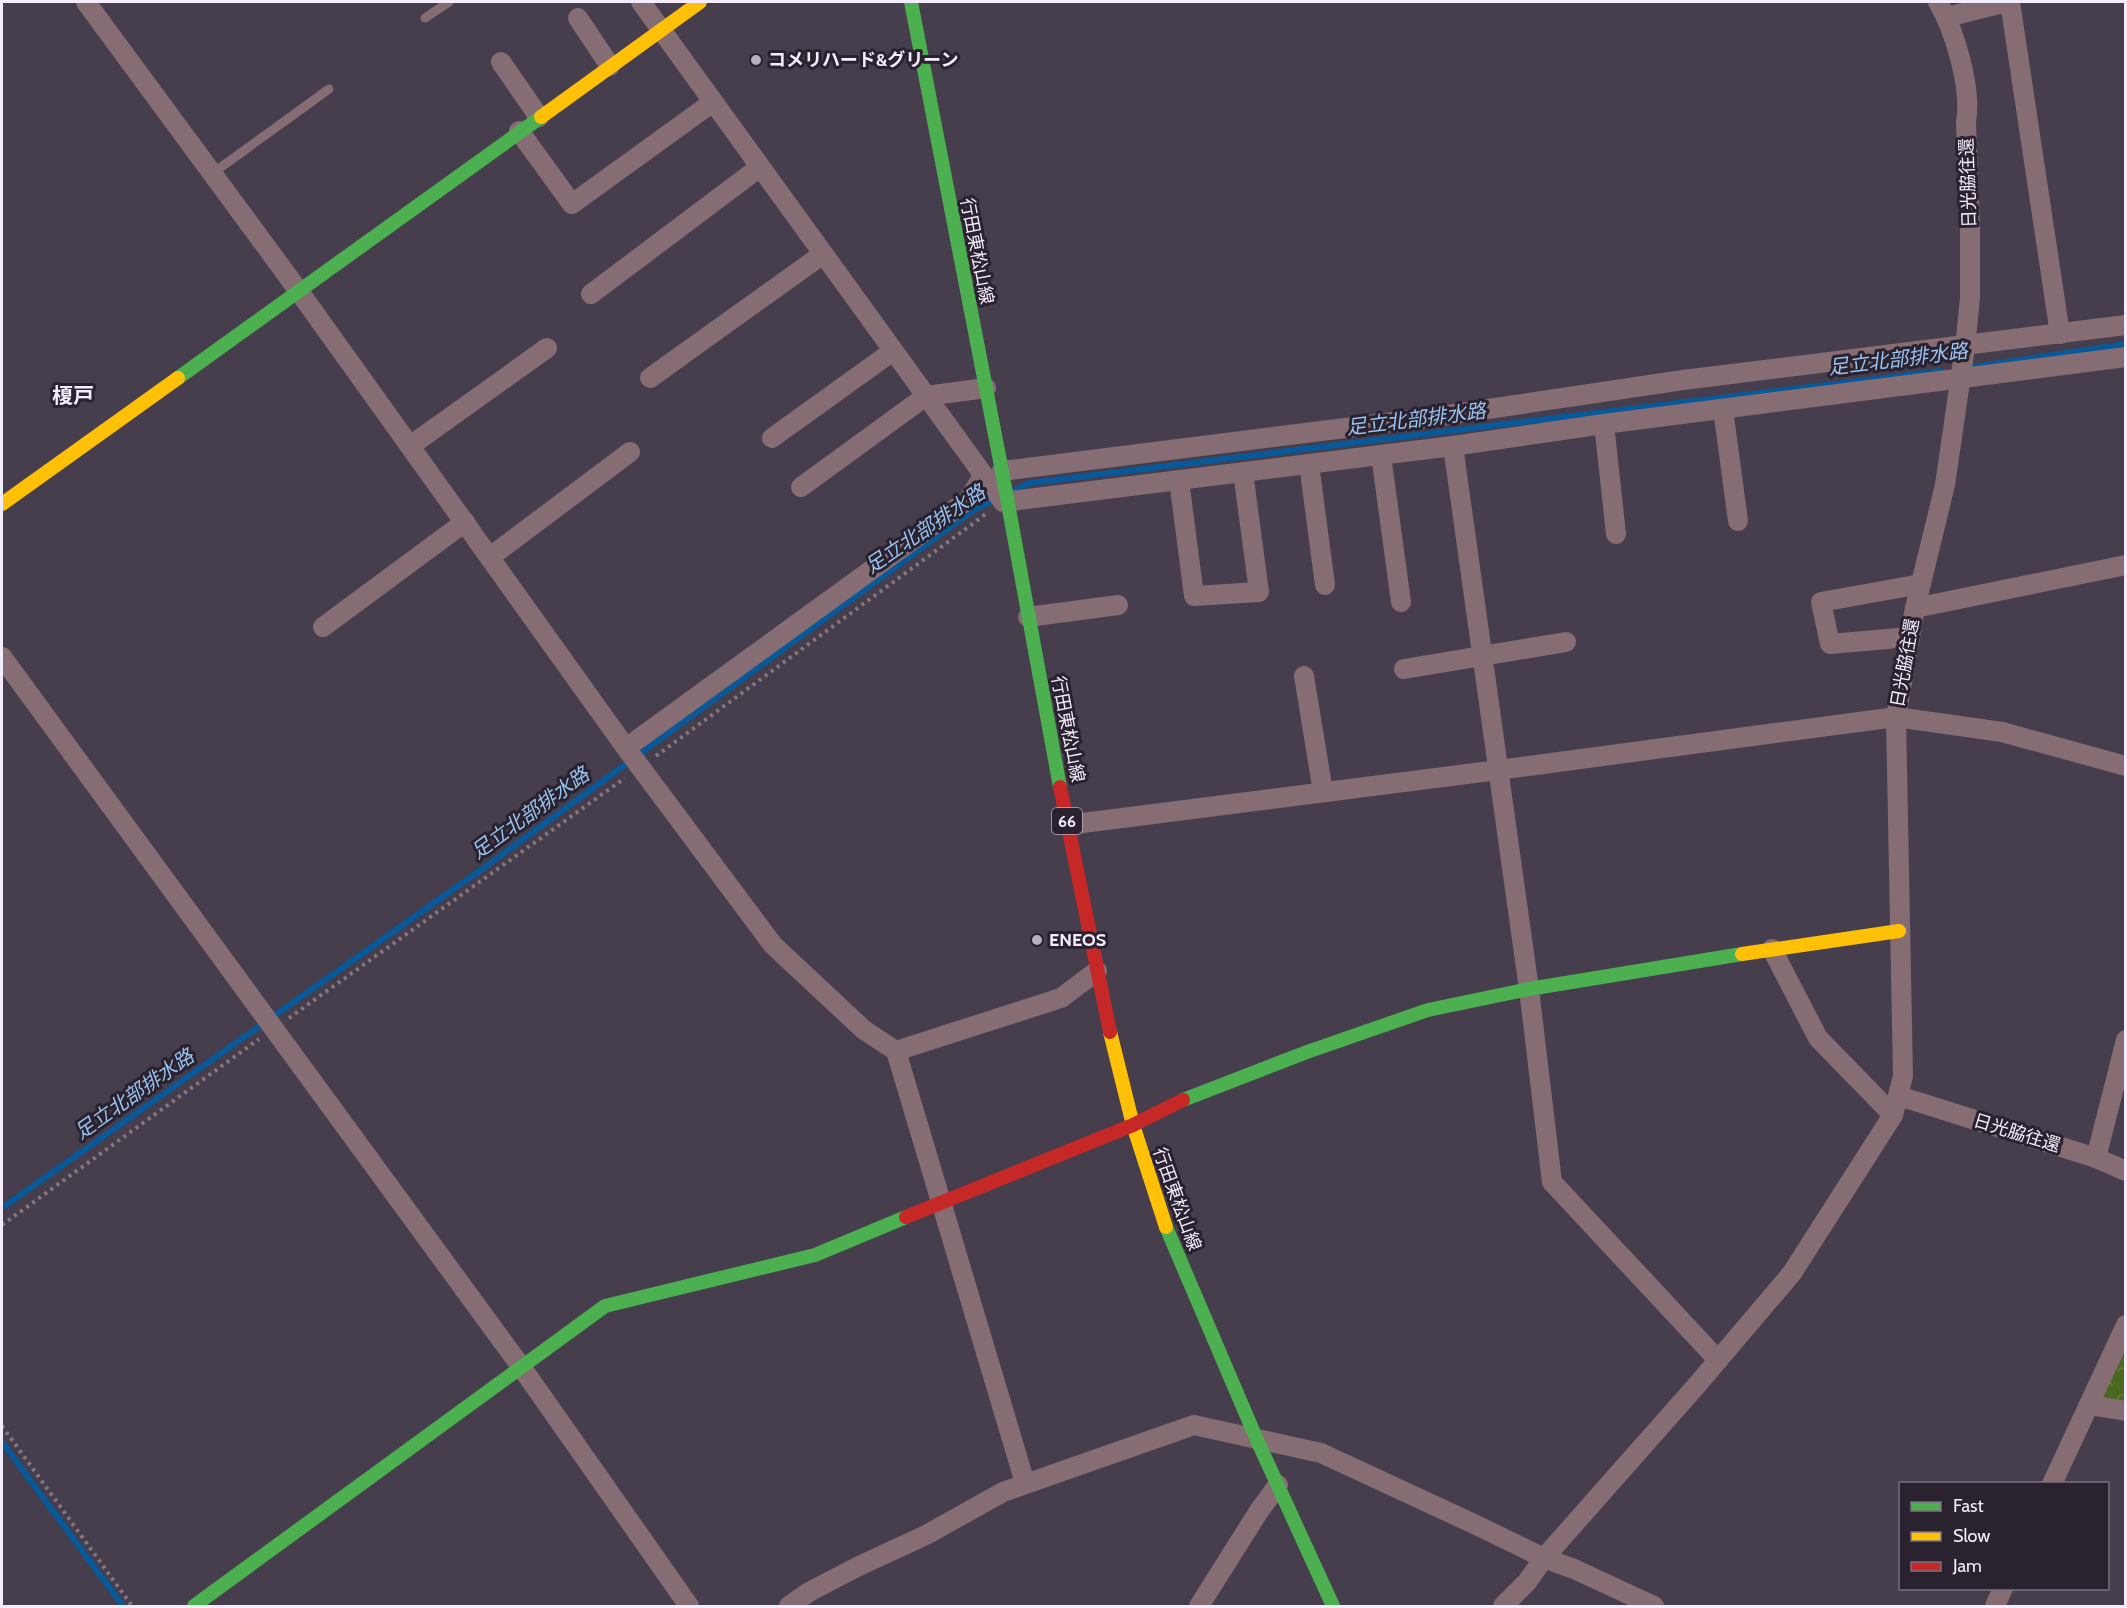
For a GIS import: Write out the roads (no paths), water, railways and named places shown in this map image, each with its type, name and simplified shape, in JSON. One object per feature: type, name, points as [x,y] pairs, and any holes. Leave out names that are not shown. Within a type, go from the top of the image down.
[{"type":"street","points":[[86,2],[298,290],[626,748],[773,945],[864,1030],[896,1051],[1025,1483]]},
{"type":"street","points":[[641,2],[926,396],[993,473],[1005,502],[1453,446],[1604,424],[2126,357]]},
{"type":"street","points":[[2,504],[700,2]]},
{"type":"street","name":"行田東松山線","points":[[911,2],[986,388],[993,473]]},
{"type":"street","points":[[1942,9],[2009,2],[2060,334]]},
{"type":"street","name":"日光脇往還","points":[[1942,9],[1960,55],[1968,111],[1966,122],[1970,298],[1945,485],[1915,608],[1896,717],[1903,1076],[1899,1096],[2096,1158],[2126,1172]]},
{"type":"street","points":[[578,18],[610,66]]},
{"type":"street","points":[[501,62],[539,117]]},
{"type":"street","points":[[519,131],[572,204],[713,102]]},
{"type":"street","points":[[591,294],[760,167]]},
{"type":"street","points":[[650,378],[823,254]]},
{"type":"street","points":[[626,748],[969,499],[993,473],[1441,416],[1683,380],[2126,325]]},
{"type":"street","points":[[410,446],[547,348]]},
{"type":"street","points":[[772,438],[893,351]]},
{"type":"street","points":[[801,487],[926,396],[986,388]]},
{"type":"street","points":[[1723,409],[1738,521]]},
{"type":"street","points":[[1604,424],[1616,534]]},
{"type":"street","points":[[1453,446],[1528,989],[1552,1182],[1718,1360]]},
{"type":"street","points":[[490,557],[630,452]]},
{"type":"street","points":[[1381,455],[1401,602]]},
{"type":"street","points":[[1309,464],[1324,585]]},
{"type":"street","points":[[1179,480],[1194,596],[1259,592],[1243,472]]},
{"type":"street","name":"行田東松山線","points":[[1005,502],[1067,825],[1112,1044],[1133,1125],[1164,1223],[1257,1440],[1333,1606]]},
{"type":"street","points":[[323,627],[465,522]]},
{"type":"street","points":[[1915,608],[2126,565]]},
{"type":"street","points":[[1910,637],[1830,644],[1821,602],[1921,584]]},
{"type":"street","points":[[1028,617],[1118,605]]},
{"type":"street","points":[[1404,669],[1482,658],[1566,642]]},
{"type":"street","points":[[2,657],[522,1368],[689,1606]]},
{"type":"street","points":[[1304,675],[1323,792]]},
{"type":"street","points":[[1067,825],[1896,717],[2002,732],[2126,766]]},
{"type":"street","points":[[194,1606],[605,1306],[815,1255],[1133,1125],[1194,1096],[1307,1052],[1428,1010],[1528,989],[1772,949],[1899,931]]},
{"type":"street","points":[[1772,949],[1818,1038],[1893,1115]]},
{"type":"street","points":[[896,1051],[1061,998],[1097,971]]},
{"type":"street","points":[[2096,1158],[2126,1040]]},
{"type":"street","points":[[1503,1606],[1527,1582],[1544,1558],[1792,1273],[1893,1115],[1899,1096]]},
{"type":"street","points":[[2053,1482],[2126,1325]]},
{"type":"street","points":[[2089,1405],[2126,1411]]},
{"type":"street","points":[[789,1606],[809,1592],[926,1535],[1003,1492],[1194,1425],[1321,1453],[1472,1522],[1544,1558],[1574,1569],[1654,1606]]},
{"type":"street","points":[[1200,1606],[1259,1511],[1278,1485]]},
{"type":"street","points":[[1995,1606],[2002,1590]]},
{"type":"lane","points":[[425,18],[449,2]]},
{"type":"lane","points":[[213,173],[329,89]]},
{"type":"waterway","name":"足立北部排水路","points":[[1966,368],[2126,344]]},
{"type":"waterway","name":"足立北部排水路","points":[[1015,490],[1030,483],[1941,371]]},
{"type":"waterway","name":"足立北部排水路","points":[[2,1208],[485,867],[975,509],[998,498]]},
{"type":"waterway","name":"足立北部排水路","points":[[2,1442],[123,1606]]},
{"type":"place","name":"コメリハード&グリーン","points":[[756,60]]},
{"type":"place","name":"ENEOS","points":[[1037,940]]},
{"type":"district","name":"榎戸","points":[[73,396]]}]
